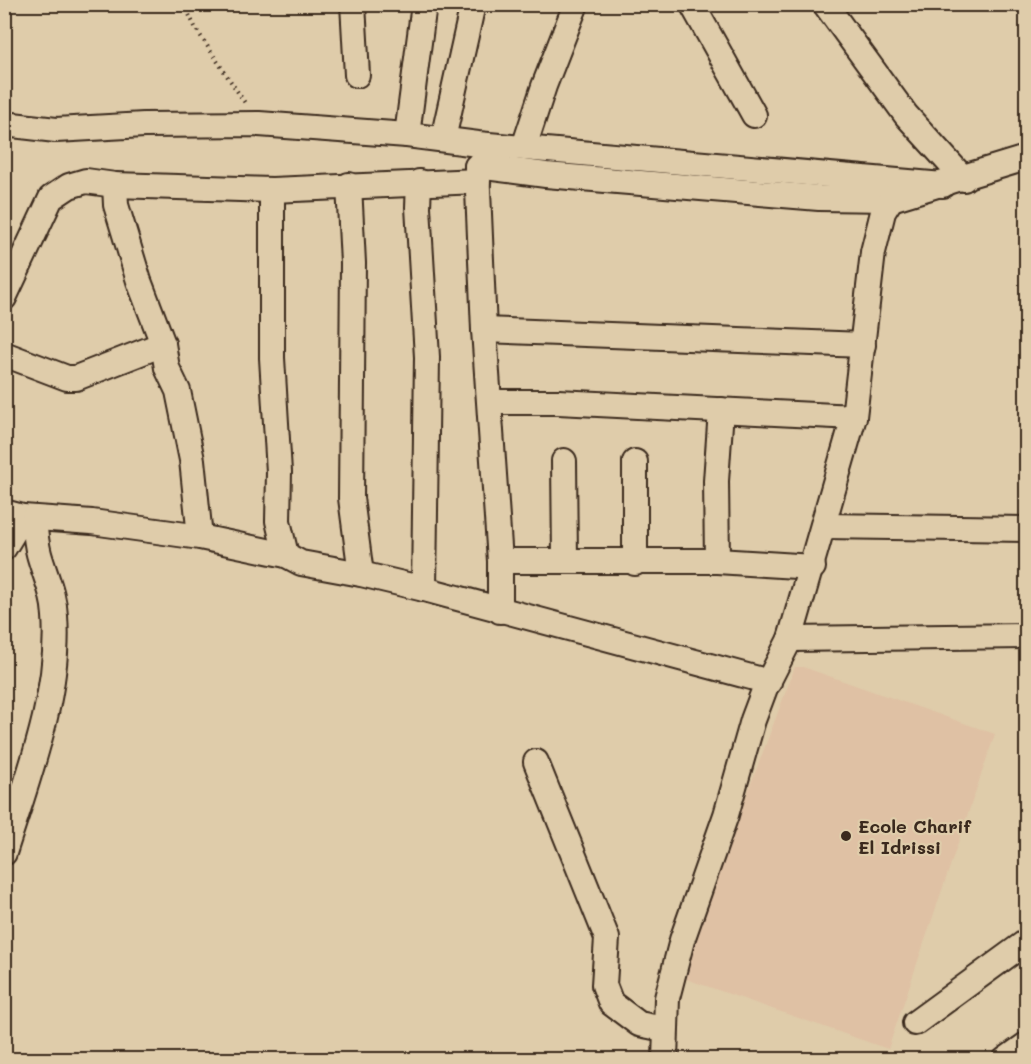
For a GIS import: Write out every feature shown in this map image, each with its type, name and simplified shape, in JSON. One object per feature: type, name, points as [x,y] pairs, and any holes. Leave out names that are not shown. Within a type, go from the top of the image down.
[{"type":"street","points":[[353,4],[357,75]]},
{"type":"street","points":[[407,135],[424,4]]},
{"type":"street","points":[[443,139],[473,4]]},
{"type":"street","points":[[524,147],[544,86],[576,4]]},
{"type":"street","points":[[692,4],[754,115]]},
{"type":"street","points":[[825,4],[953,182]]},
{"type":"street","points":[[4,124],[56,130],[144,125],[259,124],[407,135],[443,139],[478,164],[546,175],[819,198],[891,199],[1026,158]]},
{"type":"street","points":[[4,298],[51,198],[69,186],[86,181],[116,185],[272,190],[419,182],[524,147],[953,182]]},
{"type":"street","points":[[478,164],[484,330],[500,561],[500,610]]},
{"type":"street","points":[[419,182],[418,207],[427,357],[424,589]]},
{"type":"street","points":[[116,185],[116,205],[139,281],[163,344],[188,434],[200,537]]},
{"type":"street","points":[[349,185],[353,263],[351,498],[361,574]]},
{"type":"street","points":[[272,190],[272,358],[279,472],[278,521],[286,555]]},
{"type":"street","points":[[665,1059],[664,1029],[667,998],[682,940],[726,815],[753,720],[790,639],[825,526],[854,417],[873,252],[883,212],[891,199]]},
{"type":"street","points":[[484,330],[863,345]]},
{"type":"street","points":[[4,354],[67,378],[76,378],[163,344]]},
{"type":"street","points":[[490,402],[558,402],[854,417]]},
{"type":"street","points":[[717,561],[716,481],[721,410]]},
{"type":"street","points":[[564,461],[565,560]]},
{"type":"street","points":[[635,462],[635,563]]},
{"type":"street","points":[[20,516],[92,522],[200,537],[286,555],[301,563],[424,589],[769,682]]},
{"type":"street","points":[[4,548],[20,516]]},
{"type":"street","points":[[4,853],[33,758],[53,672],[56,617],[51,585],[20,516]]},
{"type":"street","points":[[825,526],[1026,530]]},
{"type":"street","points":[[500,561],[565,560],[635,563],[717,561],[813,567]]},
{"type":"street","points":[[790,639],[1026,636]]},
{"type":"street","points":[[536,762],[607,938],[604,985],[611,1003],[639,1024],[664,1029]]},
{"type":"street","points":[[915,1023],[1026,942]]},
{"type":"street","points":[[1005,1059],[1026,1045]]},
{"type":"path","points":[[184,4],[196,29],[259,124]]},
{"type":"shaded area","name":"Ecole Charif El Idrissi","points":[[795,667],[803,667],[995,734],[888,1049],[686,979],[693,937]]},
{"type":"place","name":"Ecole Charif El Idrissi","points":[[846,836]]}]
